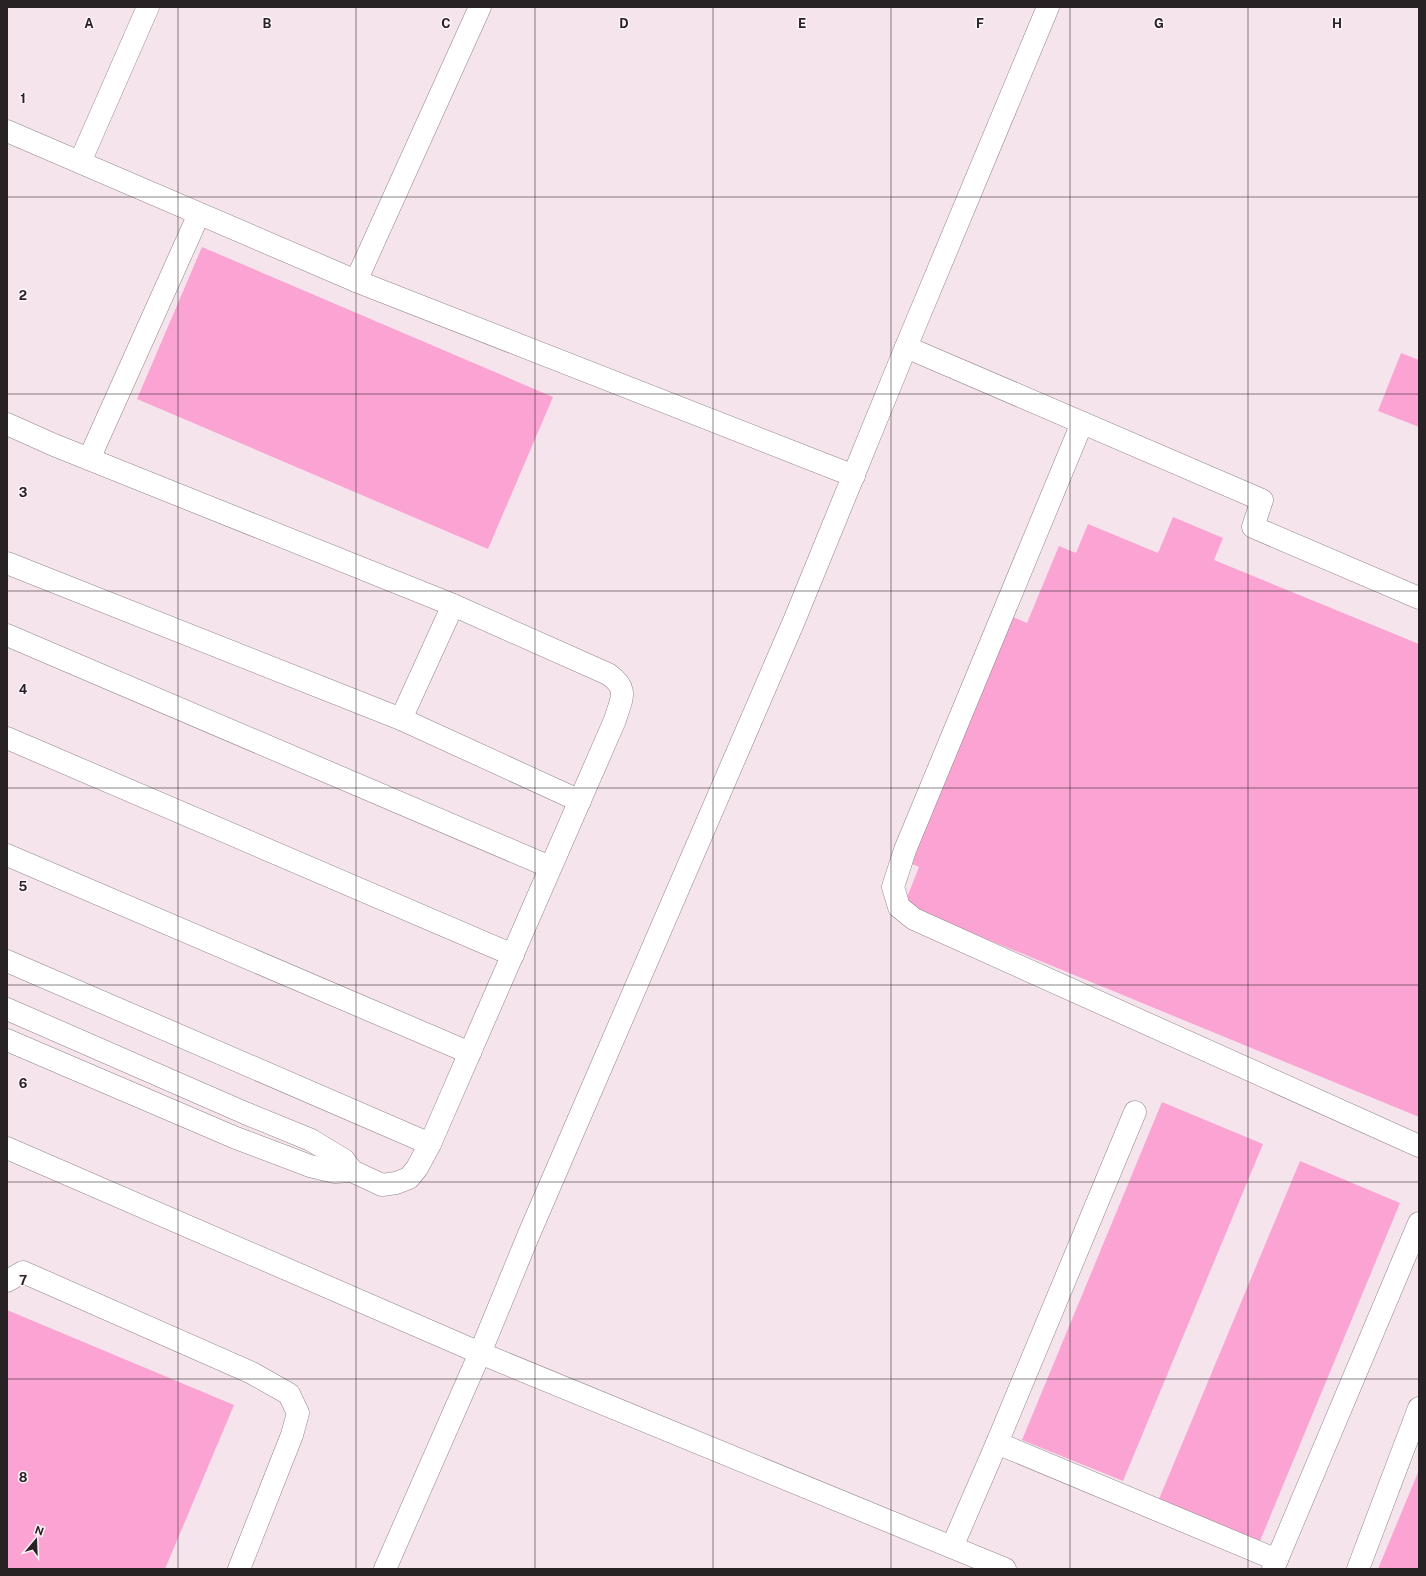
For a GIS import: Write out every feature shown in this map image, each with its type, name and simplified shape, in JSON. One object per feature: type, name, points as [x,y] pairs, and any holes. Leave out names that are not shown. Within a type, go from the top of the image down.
[{"type":"street","points":[[80,162],[148,7]]},
{"type":"street","points":[[356,281],[480,7]]},
{"type":"street","points":[[385,1569],[480,1353],[529,1234],[794,621],[906,347],[1048,7]]},
{"type":"street","points":[[7,131],[356,281],[854,476]]},
{"type":"street","points":[[89,459],[200,214]]},
{"type":"street","points":[[906,347],[1262,500],[1253,527],[1419,598]]},
{"type":"street","points":[[1082,423],[905,850],[893,887],[898,907],[914,919],[1419,1146]]},
{"type":"street","points":[[7,424],[89,459],[452,605],[595,667],[617,680],[623,693],[615,720],[430,1144],[417,1168],[408,1178],[396,1183],[382,1185],[352,1171],[334,1172],[310,1166],[236,1138],[7,1040]]},
{"type":"street","points":[[7,563],[401,719],[580,801]]},
{"type":"street","points":[[401,719],[452,605]]},
{"type":"street","points":[[7,635],[550,867]]},
{"type":"street","points":[[7,738],[513,955]]},
{"type":"street","points":[[7,855],[470,1053]]},
{"type":"street","points":[[7,961],[430,1144]]},
{"type":"street","points":[[7,1009],[245,1113],[311,1140],[344,1160],[352,1171]]},
{"type":"street","points":[[952,1547],[1135,1112]]},
{"type":"street","points":[[7,1148],[480,1353],[1005,1569]]},
{"type":"street","points":[[997,1443],[1275,1565],[1419,1222]]},
{"type":"street","points":[[7,1281],[23,1272],[252,1373],[288,1394],[298,1413],[294,1428],[239,1569]]},
{"type":"street","points":[[1358,1569],[1419,1408]]},
{"type":"building","points":[[202,247],[553,397],[488,549],[137,399]]},
{"type":"building","points":[[1401,353],[1419,360],[1419,427],[1378,411]]},
{"type":"building","points":[[1173,517],[1223,538],[1214,560],[1419,644],[1419,1117],[904,905],[919,867],[910,863],[1011,616],[1027,623],[1059,546],[1076,553],[1088,524],[1158,553]]},
{"type":"building","points":[[1162,1102],[1263,1144],[1123,1481],[1022,1440]]},
{"type":"building","points":[[1300,1161],[1400,1203],[1260,1541],[1159,1499]]},
{"type":"building","points":[[7,1310],[234,1405],[165,1569],[7,1569]]},
{"type":"building","points":[[1419,1470],[1419,1569],[1378,1569]]}]
